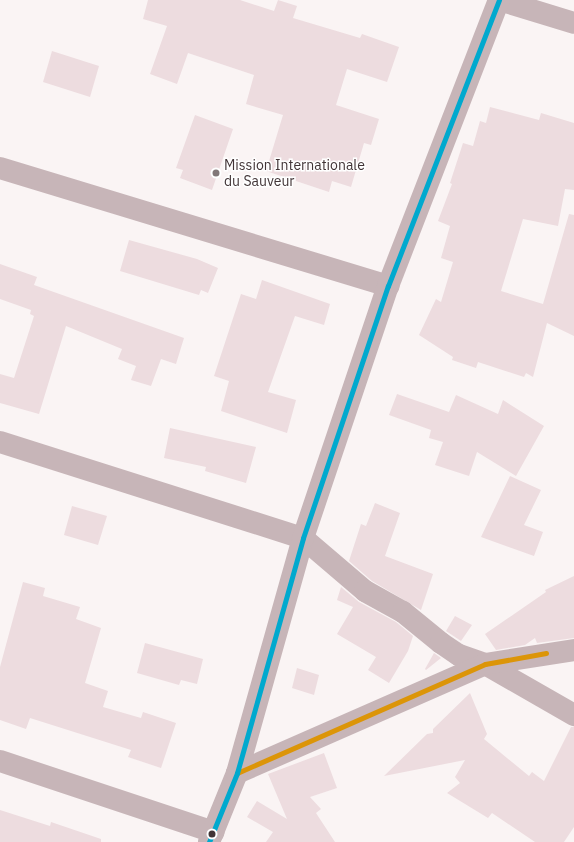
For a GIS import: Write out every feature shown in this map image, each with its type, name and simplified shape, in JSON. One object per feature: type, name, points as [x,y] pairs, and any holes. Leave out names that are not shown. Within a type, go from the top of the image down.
[{"type":"street","points":[[0,761],[211,837],[237,773],[303,538],[388,286],[499,0],[574,24]]},
{"type":"street","points":[[0,168],[388,286]]},
{"type":"street","points":[[0,442],[303,538],[365,591],[403,612],[441,643],[459,655],[485,664],[574,714]]},
{"type":"street","points":[[237,773],[485,664],[574,650]]},
{"type":"building","points":[[148,0],[240,0],[274,11],[278,0],[297,6],[293,18],[360,38],[362,34],[399,47],[387,82],[347,69],[336,105],[379,119],[371,145],[364,143],[351,187],[332,181],[329,192],[266,171],[283,115],[246,104],[254,75],[188,53],[177,84],[150,74],[167,26],[143,19]]},
{"type":"building","points":[[52,51],[99,66],[90,97],[43,82]]},
{"type":"building","points":[[490,107],[539,120],[541,113],[574,123],[574,190],[565,189],[558,226],[523,219],[501,291],[543,304],[569,214],[574,215],[574,336],[547,323],[533,377],[526,373],[524,377],[478,362],[476,368],[452,360],[453,357],[419,335],[436,299],[441,302],[453,262],[441,258],[450,226],[438,221],[452,184],[450,183],[463,143],[473,146],[480,121],[486,123]]},
{"type":"building","points":[[195,115],[233,129],[212,190],[180,178],[183,170],[176,168]]},
{"type":"building","points":[[129,240],[197,259],[218,268],[208,293],[201,290],[199,295],[120,271]]},
{"type":"building","points":[[0,264],[37,277],[34,285],[184,338],[176,364],[161,359],[151,386],[131,380],[136,366],[118,359],[122,349],[66,326],[39,414],[0,403],[0,374],[14,378],[34,316],[30,314],[31,310],[0,299]]},
{"type":"building","points":[[262,280],[330,304],[324,325],[295,316],[268,392],[296,400],[287,433],[221,411],[229,381],[214,376],[241,294],[256,299]]},
{"type":"building","points":[[397,394],[449,412],[456,395],[498,414],[503,400],[544,426],[516,476],[477,452],[469,476],[435,465],[443,442],[429,438],[431,430],[389,415]]},
{"type":"building","points":[[170,428],[256,447],[246,483],[205,471],[206,467],[164,458]]},
{"type":"building","points":[[510,476],[541,490],[524,525],[543,532],[534,556],[481,537]]},
{"type":"building","points":[[375,503],[400,513],[385,556],[433,574],[421,610],[372,581],[349,561],[361,524],[366,526]]},
{"type":"building","points":[[72,506],[107,516],[98,545],[64,535]]},
{"type":"building","points":[[574,576],[574,638],[537,643],[535,638],[525,645],[496,650],[485,634],[546,592],[545,590]]},
{"type":"building","points":[[23,582],[45,588],[43,596],[80,607],[76,619],[101,628],[85,683],[108,691],[103,707],[141,718],[143,712],[176,723],[161,768],[128,757],[131,750],[30,718],[26,729],[0,720],[0,667]]},
{"type":"building","points":[[341,587],[359,602],[396,622],[413,636],[408,651],[389,683],[368,670],[376,657],[337,634],[353,607],[337,600]]},
{"type":"building","points":[[455,616],[472,625],[461,641],[446,631]]},
{"type":"building","points":[[145,643],[203,659],[197,684],[181,680],[179,685],[137,673]]},
{"type":"building","points":[[434,653],[441,658],[426,670],[425,669]]},
{"type":"building","points":[[297,668],[319,675],[314,695],[292,688]]},
{"type":"building","points":[[470,693],[487,734],[484,739],[529,776],[532,772],[544,781],[571,727],[574,727],[574,827],[564,842],[535,842],[492,813],[488,818],[447,793],[460,783],[455,777],[465,760],[384,776],[427,734],[433,733],[433,729]]},
{"type":"building","points":[[324,753],[337,788],[310,797],[321,809],[316,813],[335,842],[266,842],[273,832],[247,817],[257,801],[287,819],[268,774]]},
{"type":"building","points":[[0,810],[50,826],[51,822],[101,839],[101,842],[0,842]]},
{"type":"transit line","points":[[209,842],[237,773],[303,538],[388,286],[499,0]]},
{"type":"transit line","points":[[237,773],[485,664],[546,653]]},
{"type":"place","name":"Mission Internationale du Sauveur","points":[[216,173]]}]
